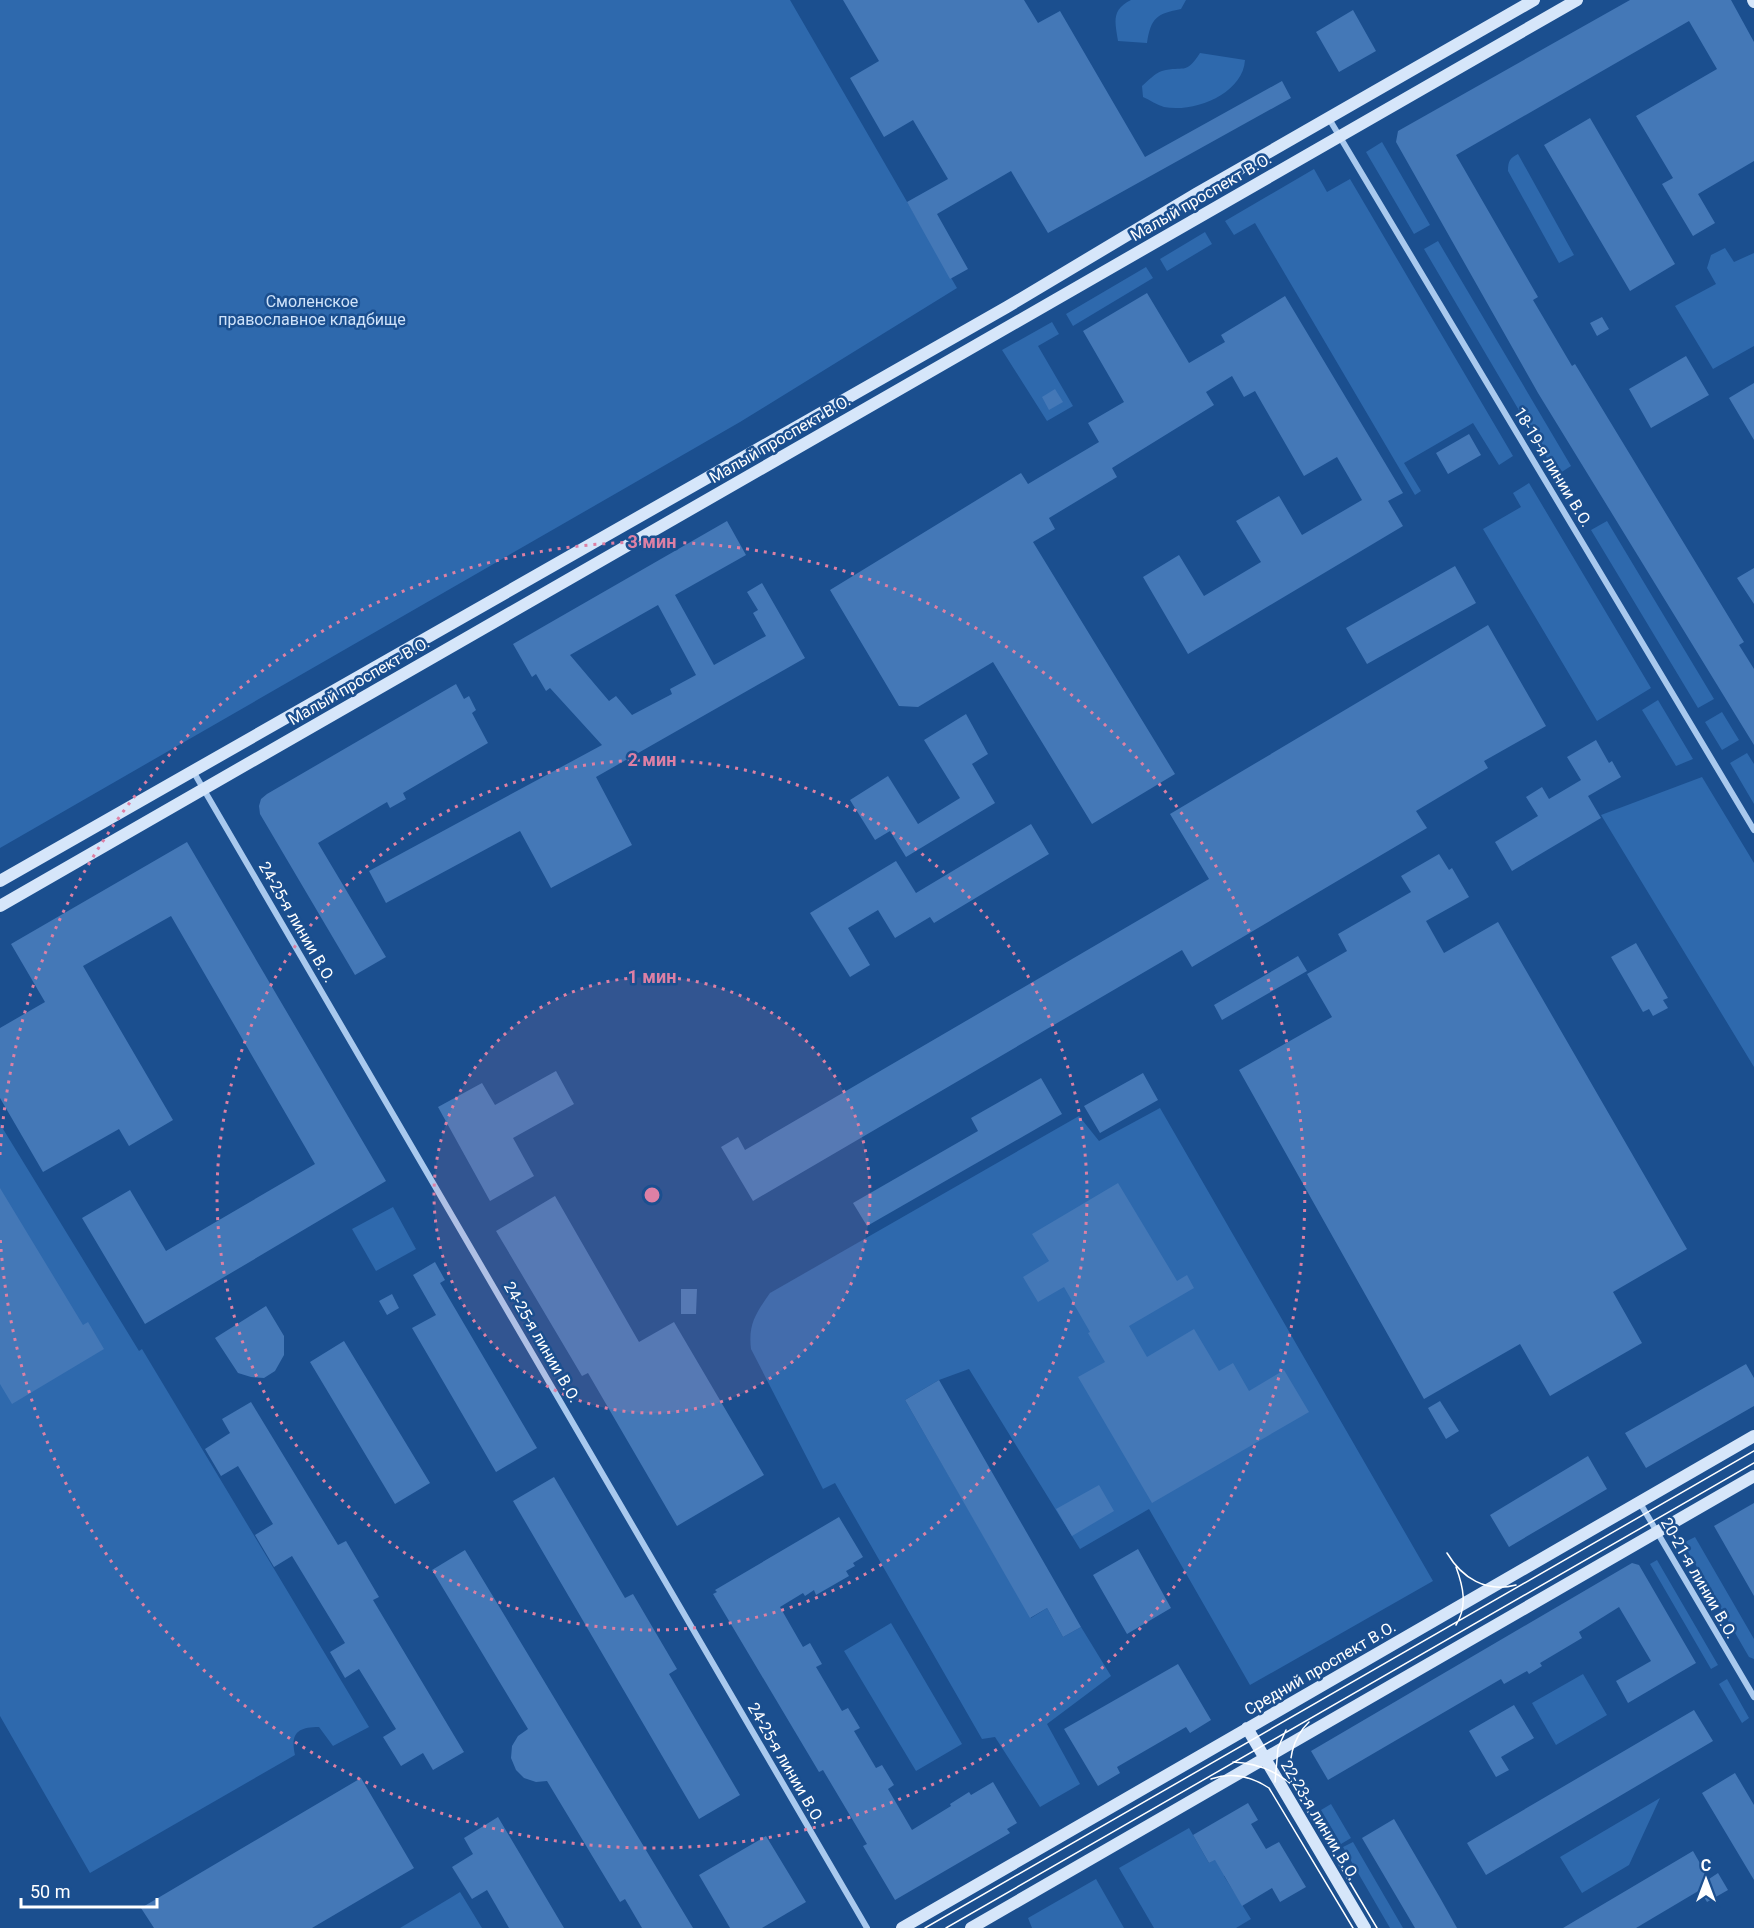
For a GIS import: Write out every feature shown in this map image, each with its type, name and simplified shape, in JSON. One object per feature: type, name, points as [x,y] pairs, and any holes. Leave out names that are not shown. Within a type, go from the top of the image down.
[{"type":"main road","name":"Малый проспект В.О.","points":[[0,881],[1007,307],[1328,117],[1534,0]]},
{"type":"main road","name":"Малый проспект В.О.","points":[[0,906],[1577,0]]},
{"type":"main road","name":"Средний проспект В.О.","points":[[902,1928],[1754,1436]]},
{"type":"main road","points":[[971,1928],[1754,1476]]},
{"type":"main road","name":"22-23-я линии В.О.","points":[[1247,1728],[1365,1928]]},
{"type":"street","name":"18-19-я линии В.О.","points":[[1328,117],[1754,830]]},
{"type":"street","name":"24-25-я линии В.О.","points":[[193,771],[867,1928]]},
{"type":"street","name":"20-21-я линии В.О.","points":[[1640,1503],[1754,1697]]},
{"type":"green space","name":"Смоленское православное кладбище","points":[[0,0],[790,0],[957,288],[740,422],[0,848]]},
{"type":"green space","points":[[1131,0],[1186,0],[1181,9],[1161,15],[1153,22],[1147,43],[1118,41],[1117,12]]},
{"type":"green space","points":[[1200,53],[1245,60],[1236,83],[1215,98],[1189,107],[1164,107],[1143,97],[1142,86],[1154,75],[1169,69],[1187,67]]},
{"type":"green space","points":[[1382,142],[1430,225],[1414,234],[1366,152]]},
{"type":"green space","points":[[1518,154],[1574,255],[1559,263],[1508,171],[1510,160]]},
{"type":"green space","points":[[1314,169],[1327,192],[1350,179],[1513,456],[1499,465],[1473,423],[1404,463],[1421,491],[1415,495],[1255,223],[1234,235],[1225,221]]},
{"type":"green space","points":[[1205,232],[1212,244],[1167,271],[1160,259]]},
{"type":"green space","points":[[1438,241],[1571,466],[1557,475],[1424,249]]},
{"type":"green space","points":[[1725,248],[1734,262],[1754,253],[1754,346],[1713,369],[1675,306],[1716,284],[1707,268],[1711,255]]},
{"type":"green space","points":[[1146,267],[1153,278],[1073,326],[1066,314]]},
{"type":"green space","points":[[1052,322],[1059,334],[1038,346],[1073,406],[1047,421],[1002,350]]},
{"type":"green space","points":[[1529,483],[1651,688],[1597,721],[1483,529],[1521,507],[1513,493]]},
{"type":"green space","points":[[1607,521],[1714,699],[1698,708],[1591,530]]},
{"type":"green space","points":[[1658,700],[1693,759],[1676,766],[1642,710]]},
{"type":"green space","points":[[1722,712],[1739,740],[1722,750],[1705,722]]},
{"type":"green space","points":[[1747,753],[1754,764],[1754,804],[1730,763]]},
{"type":"green space","points":[[1702,777],[1754,863],[1754,1067],[1601,815]]},
{"type":"green space","points":[[1160,1108],[1433,1581],[1250,1685],[1149,1509],[1080,1549],[969,1369],[939,1380],[905,1400],[1031,1618],[1047,1608],[1063,1637],[1081,1627],[1111,1676],[1047,1724],[1080,1784],[1040,1807],[995,1737],[982,1739],[835,1483],[823,1489],[751,1349],[752,1326],[757,1313],[770,1293],[1079,1116],[1099,1141]]},
{"type":"green space","points":[[0,1124],[139,1351],[142,1349],[369,1727],[333,1746],[319,1727],[301,1730],[295,1736],[295,1755],[90,1873],[0,1716]]},
{"type":"green space","points":[[393,1207],[416,1249],[376,1271],[352,1229]]},
{"type":"green space","points":[[1695,1537],[1754,1639],[1754,1659],[1749,1657],[1683,1543]]},
{"type":"green space","points":[[1657,1560],[1718,1665],[1711,1669],[1650,1564]]},
{"type":"green space","points":[[891,1623],[962,1744],[916,1771],[844,1651]]},
{"type":"green space","points":[[1583,1674],[1607,1715],[1556,1745],[1532,1703]]},
{"type":"green space","points":[[1727,1679],[1749,1718],[1742,1723],[1719,1684]]},
{"type":"green space","points":[[1660,1798],[1629,1865],[1582,1893],[1560,1857]]},
{"type":"green space","points":[[1331,1804],[1351,1838],[1341,1844],[1321,1810]]},
{"type":"green space","points":[[1189,1828],[1209,1863],[1224,1855],[1233,1870],[1224,1876],[1251,1919],[1236,1928],[1154,1928],[1119,1868]]},
{"type":"green space","points":[[1353,1842],[1403,1928],[1390,1928],[1343,1847]]},
{"type":"green space","points":[[1096,1879],[1124,1928],[1032,1928],[1028,1918]]},
{"type":"green space","points":[[460,1892],[482,1928],[400,1928],[452,1897]]},
{"type":"building","points":[[843,0],[1024,0],[1038,23],[1060,11],[1145,157],[1282,81],[1291,98],[1048,233],[1011,171],[937,214],[968,269],[950,279],[907,202],[948,179],[913,120],[884,137],[850,78],[879,61]]},
{"type":"building","points":[[1630,0],[1731,0],[1754,42],[1754,161],[1698,194],[1715,223],[1693,236],[1662,184],[1673,178],[1636,116],[1717,69],[1689,21],[1456,155],[1538,297],[1533,300],[1572,366],[1575,364],[1744,642],[1739,645],[1754,669],[1754,745],[1538,393],[1396,142],[1398,131]]},
{"type":"building","points":[[1353,10],[1376,51],[1339,72],[1316,32]]},
{"type":"building","points":[[1590,118],[1675,264],[1630,291],[1544,145]]},
{"type":"building","points":[[1147,293],[1189,363],[1225,342],[1221,335],[1285,296],[1403,493],[1388,501],[1403,526],[1188,654],[1143,577],[1179,555],[1204,596],[1261,562],[1236,521],[1279,496],[1302,535],[1362,500],[1337,457],[1304,476],[1255,391],[1244,397],[1232,376],[1206,392],[1214,405],[1112,468],[1117,477],[1049,518],[1055,529],[1033,542],[1175,774],[1092,824],[993,662],[918,707],[899,706],[830,590],[1021,473],[1028,484],[1099,442],[1088,423],[1124,402],[1083,331]]},
{"type":"building","points":[[1602,317],[1609,329],[1597,336],[1590,323]]},
{"type":"building","points":[[1686,356],[1709,395],[1651,428],[1629,389]]},
{"type":"building","points":[[1754,383],[1754,440],[1729,398]]},
{"type":"building","points":[[1055,389],[1063,402],[1049,410],[1042,397]]},
{"type":"building","points":[[1469,434],[1481,455],[1448,474],[1436,453]]},
{"type":"building","points":[[727,521],[746,555],[675,595],[714,665],[766,636],[753,613],[758,610],[747,592],[762,583],[805,658],[596,777],[632,845],[551,888],[520,831],[386,903],[369,871],[602,745],[550,688],[546,691],[536,674],[532,677],[513,644]],"holes":[[[658,605],[696,675],[670,689],[672,694],[632,715],[616,696],[609,701],[570,655]]]},
{"type":"building","points":[[1455,566],[1476,603],[1367,664],[1346,628]]},
{"type":"building","points":[[1754,568],[1754,604],[1737,578]]},
{"type":"building","points":[[1488,625],[1546,726],[1484,761],[1488,768],[1416,811],[1427,828],[1192,967],[1182,950],[753,1201],[721,1147],[738,1137],[745,1150],[1209,879],[1170,814]]},
{"type":"building","points":[[456,684],[464,699],[469,696],[476,710],[472,713],[488,743],[403,793],[406,799],[390,808],[387,802],[318,843],[386,957],[355,975],[260,814],[261,799]]},
{"type":"building","points":[[966,714],[988,754],[972,764],[995,803],[906,857],[890,831],[875,840],[850,800],[888,776],[918,824],[960,798],[924,740]]},
{"type":"building","points":[[1596,740],[1609,763],[1612,761],[1621,777],[1588,796],[1601,818],[1512,871],[1495,842],[1538,816],[1526,797],[1542,787],[1549,799],[1581,780],[1567,757]]},
{"type":"building","points":[[1031,824],[1049,854],[934,923],[930,917],[895,938],[878,910],[848,928],[870,965],[850,977],[810,913],[896,861],[916,893]]},
{"type":"building","points":[[187,842],[386,1181],[145,1324],[82,1218],[130,1190],[166,1251],[315,1164],[171,916],[83,966],[173,1120],[129,1146],[119,1129],[43,1172],[0,1098],[0,1028],[45,1002],[11,944]]},
{"type":"building","points":[[1439,854],[1449,870],[1452,868],[1469,897],[1426,921],[1444,953],[1498,922],[1687,1249],[1613,1292],[1642,1343],[1550,1396],[1520,1344],[1424,1399],[1239,1070],[1332,1017],[1307,974],[1347,951],[1338,934],[1411,892],[1401,876]]},
{"type":"building","points":[[1636,943],[1668,998],[1663,1000],[1668,1008],[1653,1016],[1649,1009],[1643,1012],[1611,957]]},
{"type":"building","points":[[1298,956],[1307,971],[1222,1020],[1214,1005]]},
{"type":"building","points":[[556,1071],[574,1104],[513,1138],[534,1176],[490,1201],[438,1107],[482,1083],[495,1105]]},
{"type":"building","points":[[1143,1073],[1158,1100],[1100,1133],[1084,1106]]},
{"type":"building","points":[[1041,1078],[1062,1114],[867,1226],[853,1203],[978,1131],[971,1118]]},
{"type":"building","points":[[1118,1183],[1177,1281],[1187,1275],[1194,1288],[1129,1326],[1147,1357],[1194,1329],[1219,1371],[1233,1363],[1249,1391],[1284,1370],[1309,1412],[1152,1503],[1078,1377],[1105,1362],[1088,1333],[1090,1332],[1064,1287],[1038,1302],[1023,1277],[1049,1261],[1032,1234]]},
{"type":"building","points":[[0,1188],[83,1325],[88,1322],[104,1349],[12,1404],[0,1384]]},
{"type":"building","points":[[555,1196],[639,1342],[674,1322],[764,1475],[677,1526],[588,1373],[582,1376],[496,1231]]},
{"type":"building","points":[[435,1262],[445,1280],[440,1283],[537,1448],[496,1472],[412,1328],[436,1315],[413,1275]]},
{"type":"building","points":[[681,1289],[697,1289],[696,1314],[681,1314]]},
{"type":"building","points":[[392,1294],[399,1308],[387,1315],[379,1301]]},
{"type":"building","points":[[266,1306],[284,1336],[284,1355],[275,1371],[264,1378],[238,1373],[215,1338]]},
{"type":"building","points":[[344,1341],[430,1483],[395,1504],[310,1362]]},
{"type":"building","points":[[1746,1364],[1754,1378],[1754,1406],[1646,1468],[1625,1433]]},
{"type":"building","points":[[939,1380],[1081,1627],[1063,1637],[1047,1608],[1030,1618],[905,1400]]},
{"type":"building","points":[[1440,1401],[1459,1431],[1446,1439],[1428,1408]]},
{"type":"building","points":[[251,1402],[338,1545],[346,1541],[379,1597],[373,1600],[464,1752],[433,1770],[423,1753],[401,1766],[383,1737],[396,1729],[359,1669],[345,1678],[330,1652],[345,1643],[292,1556],[274,1567],[255,1535],[273,1524],[238,1466],[221,1476],[205,1449],[230,1433],[222,1419]]},
{"type":"building","points":[[1588,1456],[1607,1489],[1509,1547],[1490,1515]]},
{"type":"building","points":[[554,1477],[625,1598],[633,1594],[677,1669],[669,1674],[740,1795],[699,1819],[513,1501]]},
{"type":"building","points":[[1099,1485],[1114,1511],[1072,1536],[1056,1509]]},
{"type":"building","points":[[1754,1503],[1754,1596],[1714,1526]]},
{"type":"building","points":[[839,1517],[863,1557],[853,1563],[855,1566],[846,1571],[849,1576],[816,1595],[814,1590],[805,1596],[803,1593],[780,1607],[803,1647],[810,1643],[822,1664],[816,1667],[842,1711],[848,1708],[860,1728],[854,1731],[876,1768],[882,1765],[894,1785],[888,1789],[912,1830],[969,1792],[971,1795],[993,1782],[1017,1823],[1007,1829],[1010,1833],[895,1900],[863,1846],[867,1844],[823,1770],[819,1772],[713,1594],[717,1592],[715,1590]]},
{"type":"building","points":[[1138,1549],[1171,1608],[1127,1634],[1093,1575]]},
{"type":"building","points":[[465,1550],[693,1928],[642,1928],[625,1899],[620,1902],[547,1781],[536,1782],[524,1778],[516,1770],[511,1758],[512,1746],[518,1736],[528,1729],[432,1570]]},
{"type":"building","points":[[1632,1563],[1639,1565],[1696,1663],[1628,1703],[1616,1681],[1651,1661],[1619,1607],[1579,1632],[1582,1638],[1540,1663],[1542,1666],[1529,1674],[1527,1671],[1504,1684],[1501,1679],[1328,1780],[1311,1751]]},
{"type":"building","points":[[1178,1664],[1211,1720],[1190,1733],[1186,1727],[1117,1767],[1120,1773],[1098,1786],[1064,1729]]},
{"type":"building","points":[[1514,1705],[1534,1738],[1501,1757],[1509,1770],[1496,1777],[1469,1731]]},
{"type":"building","points":[[1694,1710],[1713,1741],[1486,1875],[1467,1843]]},
{"type":"building","points":[[1735,1773],[1754,1805],[1754,1880],[1702,1793]]},
{"type":"building","points":[[361,1778],[414,1868],[312,1928],[154,1928],[141,1908]]},
{"type":"building","points":[[1248,1803],[1258,1820],[1251,1824],[1266,1849],[1279,1842],[1306,1887],[1280,1902],[1272,1888],[1242,1906],[1215,1860],[1209,1863],[1193,1835]]},
{"type":"building","points":[[498,1817],[564,1928],[509,1928],[487,1890],[472,1899],[452,1867],[473,1854],[464,1838]]},
{"type":"building","points":[[1394,1819],[1457,1928],[1415,1928],[1362,1838]]},
{"type":"building","points":[[766,1836],[806,1902],[762,1928],[730,1928],[699,1875]]},
{"type":"building","points":[[1693,1851],[1709,1879],[1718,1873],[1728,1890],[1707,1902],[1700,1890],[1636,1928],[1563,1928]]},
{"type":"tram line","points":[[925,1928],[1754,1451]]},
{"type":"tram line","points":[[946,1928],[1754,1463]]},
{"type":"tram line","points":[[1447,1553],[1460,1570],[1476,1581],[1495,1587],[1516,1585]]},
{"type":"tram line","points":[[1456,1567],[1461,1581],[1463,1603],[1456,1625]]},
{"type":"tram line","points":[[1292,1785],[1290,1768],[1292,1751],[1298,1736],[1309,1722]]},
{"type":"tram line","points":[[1275,1782],[1278,1748],[1286,1730]]},
{"type":"tram line","points":[[1233,1762],[1265,1769],[1292,1785],[1377,1928]]},
{"type":"tram line","points":[[1211,1779],[1241,1776],[1269,1788],[1353,1928]]}]
